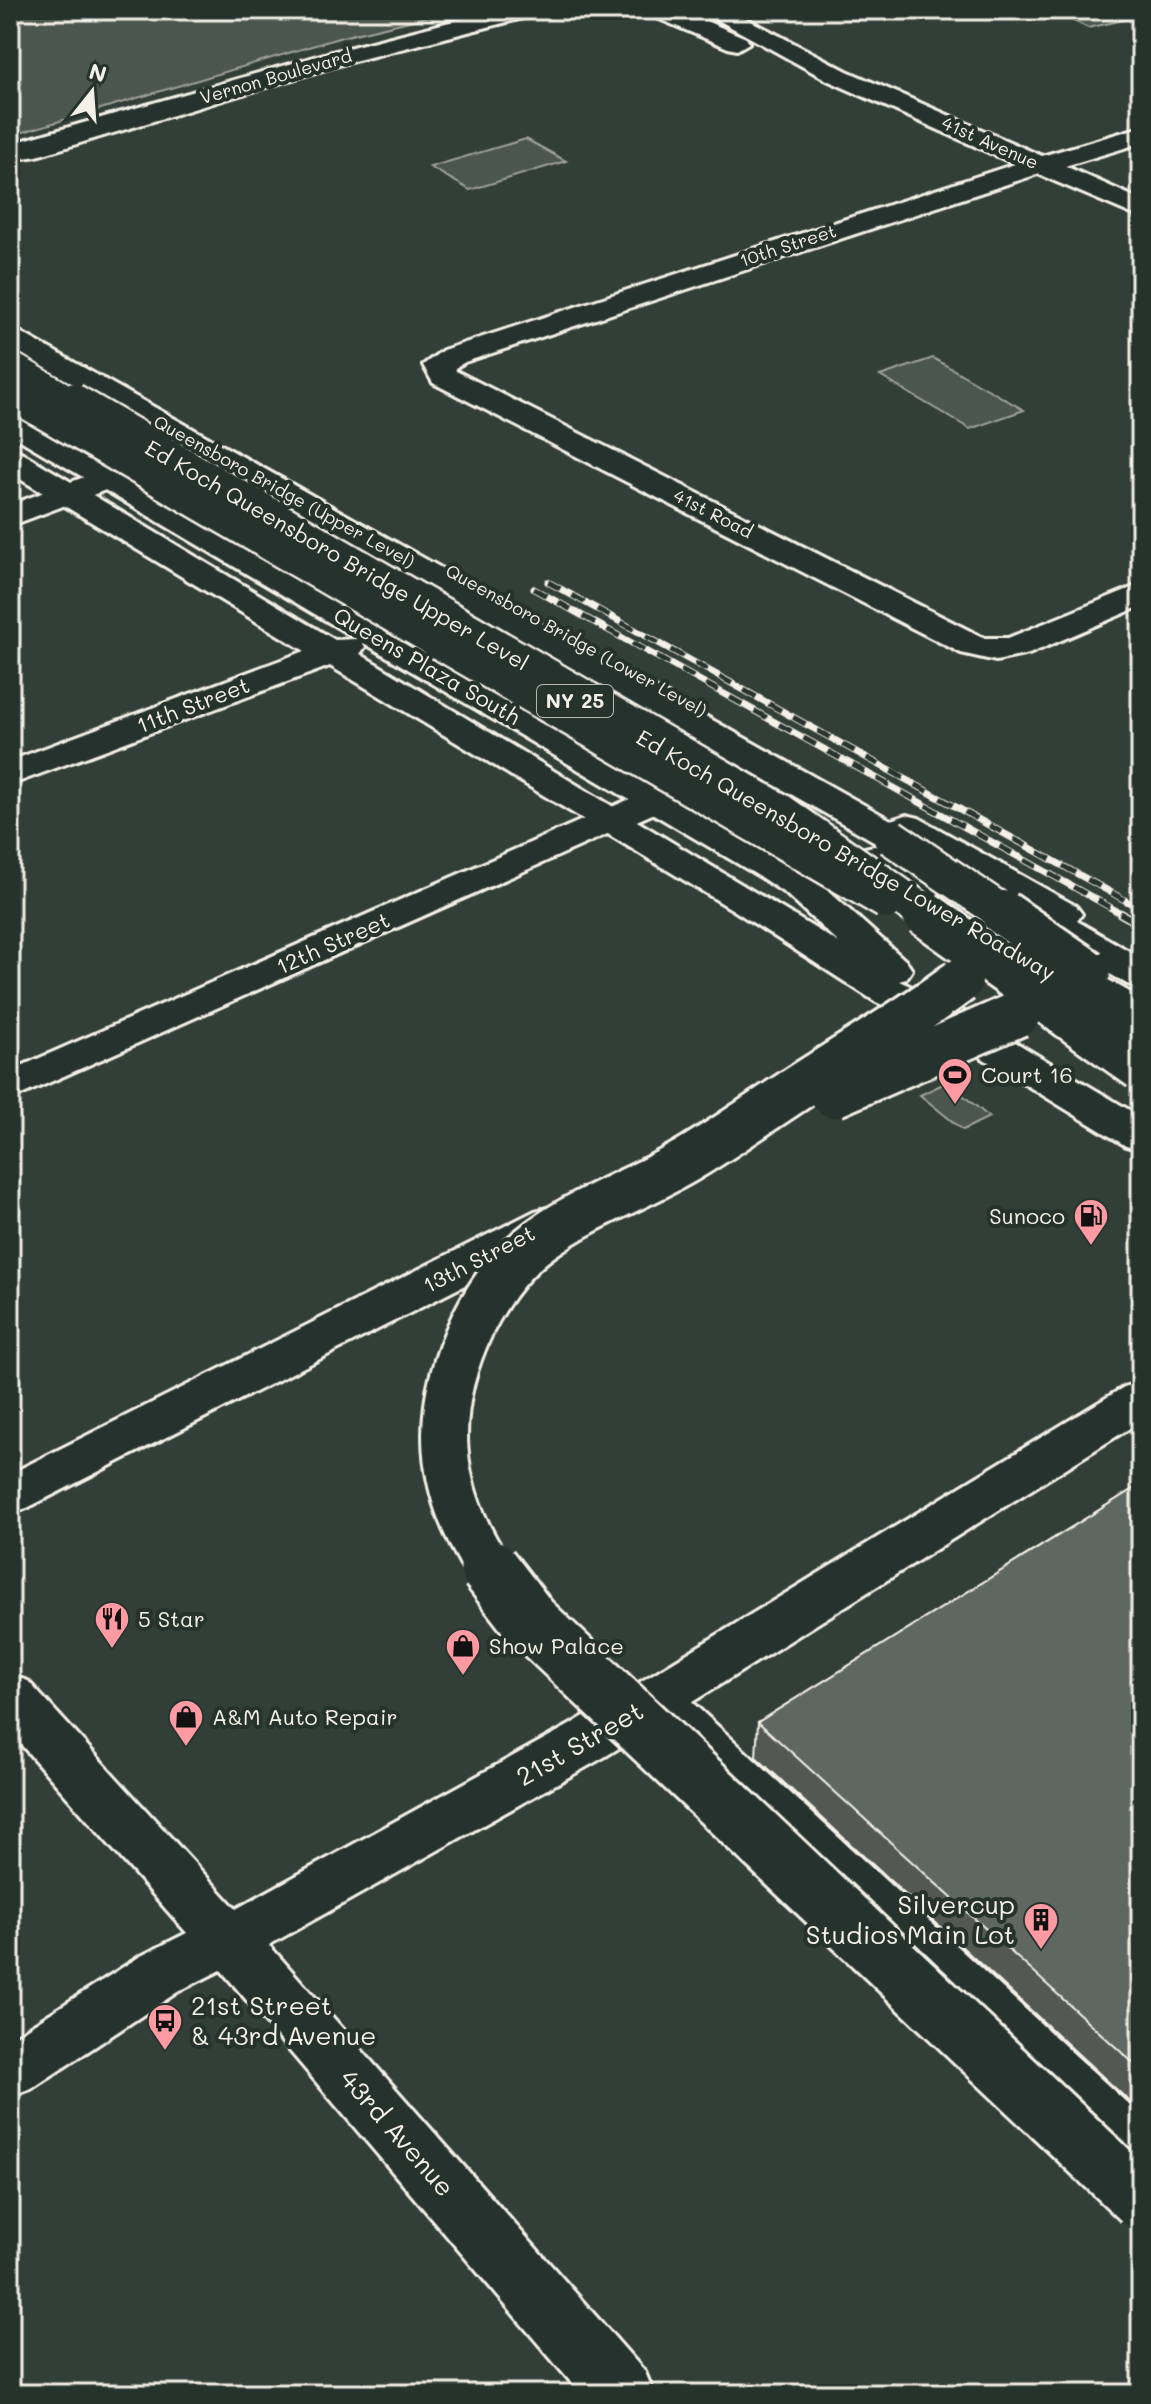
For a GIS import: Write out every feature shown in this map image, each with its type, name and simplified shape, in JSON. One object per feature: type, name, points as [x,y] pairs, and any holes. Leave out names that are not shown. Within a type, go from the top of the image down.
[{"type":"main road","name":"Vernon Boulevard","points":[[16,155],[337,58],[526,10]]},
{"type":"main road","name":"41st Avenue","points":[[659,10],[769,56],[838,76]]},
{"type":"main road","name":"41st Avenue","points":[[712,10],[838,76],[1141,210]]},
{"type":"main road","name":"10th Street","points":[[438,365],[469,351],[1039,165],[1141,135]]},
{"type":"main road","name":"Queensboro Bridge (Lower Level)","points":[[10,325],[1141,958]]},
{"type":"main road","name":"Queensboro Bridge (Upper Level)","points":[[10,338],[891,837]]},
{"type":"main road","name":"Ed Koch Queensboro Bridge Upper Level","points":[[10,365],[781,812],[1141,1068]]},
{"type":"main road","name":"41st Road","points":[[438,365],[444,377],[973,646],[996,651],[1017,647],[1141,594]]},
{"type":"main road","name":"Ed Koch Queensboro Bridge Lower Roadway","points":[[10,375],[1141,1024]]},
{"type":"main road","points":[[10,391],[1141,1050]]},
{"type":"main road","name":"Queens Plaza South","points":[[10,421],[800,886],[1141,1136]]},
{"type":"main road","name":"Queens Plaza South","points":[[10,459],[610,819],[890,993],[952,999]]},
{"type":"main road","points":[[10,516],[108,478]]},
{"type":"main road","name":"11th Street","points":[[10,774],[375,636],[408,629],[449,631],[511,648],[917,882],[948,905],[966,934],[970,961],[952,999]]},
{"type":"main road","name":"12th Street","points":[[10,1087],[655,799]]},
{"type":"main road","points":[[891,837],[1016,902],[1141,975]]},
{"type":"main road","points":[[891,837],[1141,1004]]},
{"type":"main road","points":[[1141,1004],[1103,997],[1041,1001],[685,1162],[561,1225],[520,1256],[487,1298],[458,1354],[445,1410],[445,1473],[455,1506],[484,1565],[530,1621],[1141,2200]]},
{"type":"main road","points":[[685,1162],[821,1073],[952,999]]},
{"type":"main road","name":"13th Street","points":[[10,1495],[913,1040],[952,999]]},
{"type":"main road","name":"21st Street","points":[[10,2071],[159,1974],[324,1889],[655,1700],[1141,1399]]},
{"type":"main road","name":"43rd Avenue","points":[[10,1696],[622,2394]]},
{"type":"main road","points":[[655,1700],[1141,2155]]},
{"type":"shaded area","points":[[10,10],[456,10],[342,37],[10,136]]},
{"type":"shaded area","points":[[1051,10],[1130,10],[1141,16],[1088,28]]},
{"type":"shaded area","points":[[526,139],[566,161],[470,190],[430,167]]},
{"type":"shaded area","points":[[933,358],[1024,410],[970,429],[880,376]]},
{"type":"shaded area","name":"Court 16","points":[[947,1082],[989,1117],[963,1130],[920,1095]]},
{"type":"building","name":"Silvercup Studios Main Lot","points":[[1141,1484],[1141,2070],[758,1722]]},
{"type":"railway","points":[[548,582],[1141,909]]},
{"type":"railway","points":[[534,589],[1124,915]]},
{"type":"railway","points":[[1120,913],[1141,925]]},
{"type":"place","name":"Court 16","points":[[955,1106]]},
{"type":"place","name":"Sunoco","points":[[1091,1247]]},
{"type":"place","name":"5 Star","points":[[112,1650]]},
{"type":"place","name":"Show Palace","points":[[463,1677]]},
{"type":"place","name":"A&M Auto Repair","points":[[186,1748]]},
{"type":"place","name":"Silvercup Studios Main Lot","points":[[1041,1951]]},
{"type":"place","name":"21st Street & 43rd Avenue","points":[[165,2052]]}]
